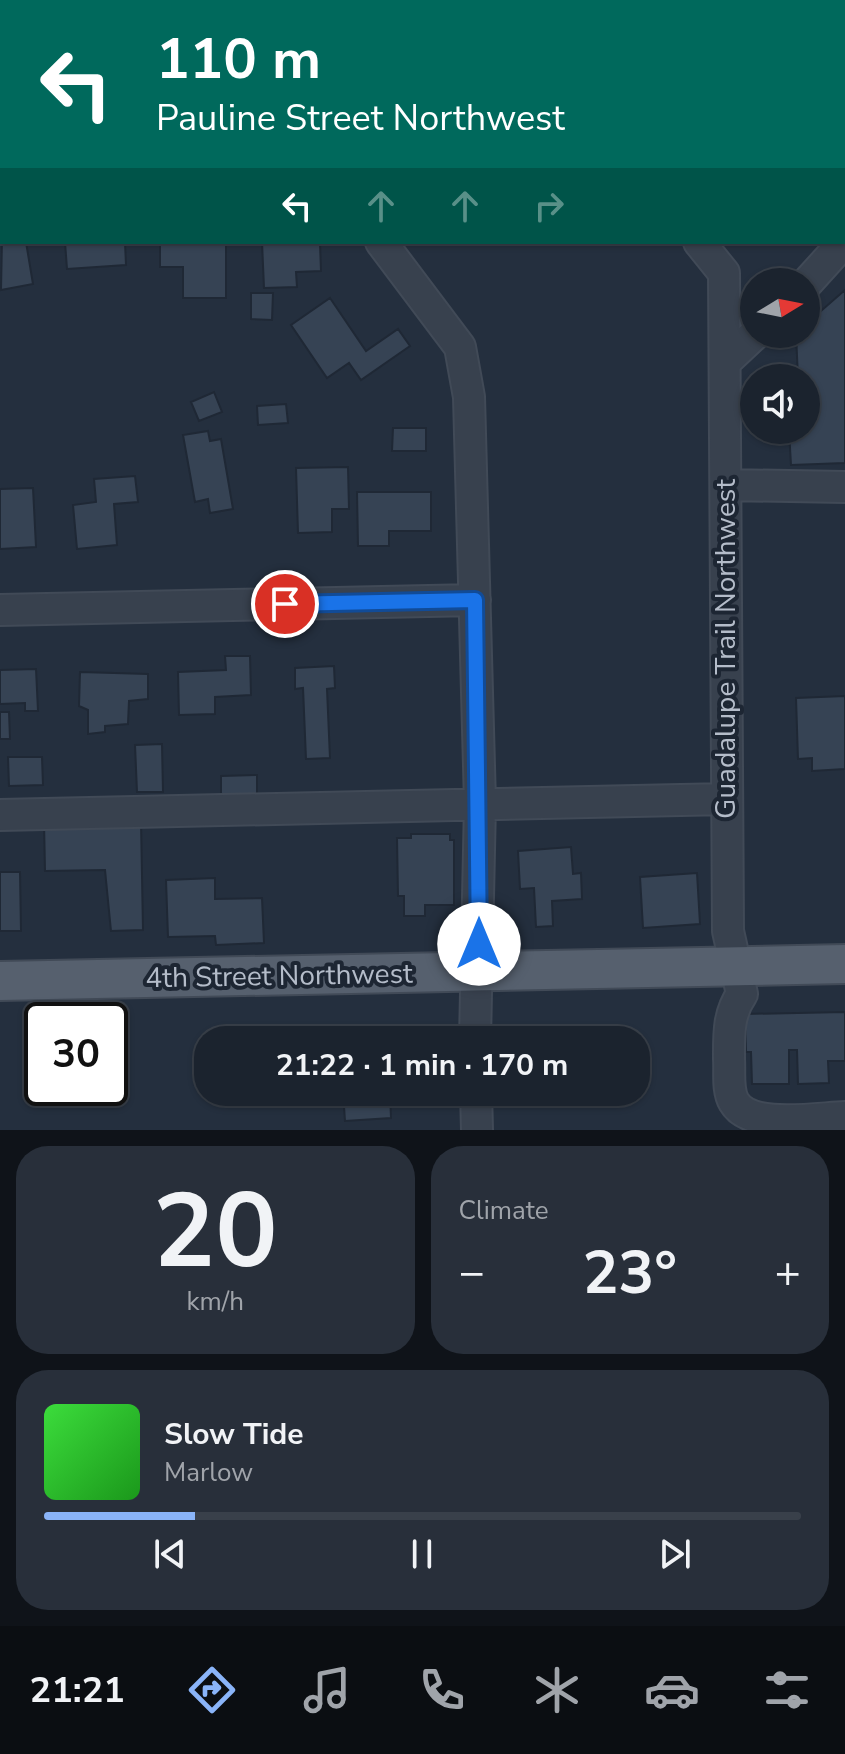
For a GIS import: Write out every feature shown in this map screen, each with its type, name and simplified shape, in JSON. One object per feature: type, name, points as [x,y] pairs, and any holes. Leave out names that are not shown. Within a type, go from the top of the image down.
[{"type":"main road","name":"4th Street Northwest","points":[[0,981],[845,964]]},
{"type":"street","points":[[383,244],[460,347],[469,397],[480,803],[476,1026]]},
{"type":"street","points":[[701,244],[724,273]]},
{"type":"street","name":"Guadalupe Trail Northwest","points":[[725,244],[728,931],[742,994],[736,1003],[729,1032],[733,1101],[741,1111],[762,1120],[845,1117]]},
{"type":"street","points":[[820,269],[842,244]]},
{"type":"street","points":[[725,362],[740,348]]},
{"type":"street","points":[[726,485],[845,487]]},
{"type":"street","points":[[0,610],[475,600]]},
{"type":"street","points":[[0,815],[727,799]]},
{"type":"street","points":[[476,1106],[477,1130]]},
{"type":"building","points":[[2,244],[26,244],[33,284],[1,290]]},
{"type":"building","points":[[65,244],[125,244],[126,265],[67,269]]},
{"type":"building","points":[[160,244],[226,244],[226,298],[183,298],[183,267],[160,267]]},
{"type":"building","points":[[262,244],[320,244],[321,271],[296,272],[297,287],[264,288]]},
{"type":"building","points":[[845,290],[845,463],[791,465],[790,444],[820,444],[820,364],[797,364],[797,348],[820,348],[820,312]]},
{"type":"building","points":[[251,293],[273,293],[272,320],[251,319]]},
{"type":"building","points":[[330,298],[366,351],[398,329],[410,346],[361,380],[349,363],[327,378],[291,325]]},
{"type":"building","points":[[214,392],[222,412],[199,421],[191,402]]},
{"type":"building","points":[[286,404],[288,423],[258,425],[257,406]]},
{"type":"building","points":[[393,428],[426,428],[426,451],[392,451]]},
{"type":"building","points":[[208,431],[210,441],[221,439],[233,509],[210,513],[208,499],[195,502],[183,435]]},
{"type":"building","points":[[348,467],[349,509],[332,509],[332,532],[298,533],[296,468]]},
{"type":"building","points":[[135,476],[138,502],[114,504],[117,545],[77,549],[73,505],[96,502],[94,479]]},
{"type":"building","points":[[33,488],[36,547],[0,549],[0,489]]},
{"type":"building","points":[[357,492],[431,492],[431,531],[389,531],[389,546],[358,546]]},
{"type":"building","points":[[225,656],[250,656],[251,695],[215,697],[215,714],[179,715],[178,672],[226,670]]},
{"type":"building","points":[[334,666],[335,688],[327,689],[330,758],[306,759],[303,688],[295,689],[295,668]]},
{"type":"building","points":[[36,669],[38,711],[25,711],[25,703],[0,704],[0,670]]},
{"type":"building","points":[[80,672],[148,674],[148,699],[129,701],[128,724],[105,726],[105,732],[88,734],[88,710],[79,706]]},
{"type":"building","points":[[845,696],[845,769],[812,771],[812,758],[798,759],[796,698]]},
{"type":"building","points":[[0,712],[9,712],[10,739],[0,739]]},
{"type":"building","points":[[162,744],[163,792],[137,792],[135,745]]},
{"type":"building","points":[[8,757],[42,757],[43,785],[9,786]]},
{"type":"building","points":[[257,775],[257,795],[221,796],[221,776]]},
{"type":"building","points":[[141,821],[143,930],[111,931],[105,870],[45,871],[44,822]]},
{"type":"building","points":[[411,834],[450,834],[450,840],[454,840],[454,905],[425,905],[425,916],[404,916],[404,896],[398,896],[397,838],[411,838]]},
{"type":"building","points":[[571,847],[573,874],[581,873],[582,899],[552,901],[553,926],[536,927],[534,888],[520,889],[518,851]]},
{"type":"building","points":[[0,872],[20,872],[21,931],[0,931]]},
{"type":"building","points":[[697,873],[700,924],[643,928],[640,877]]},
{"type":"building","points":[[215,878],[215,899],[262,898],[264,943],[216,945],[215,936],[168,937],[166,880]]},
{"type":"building","points":[[845,1012],[845,1061],[828,1061],[829,1083],[798,1084],[797,1050],[789,1050],[789,1084],[752,1084],[751,1052],[746,1052],[745,1014]]},
{"type":"building","points":[[344,1106],[391,1106],[391,1118],[345,1121]]},
{"type":"route","points":[[285,604],[475,600],[480,803],[479,944]]}]
